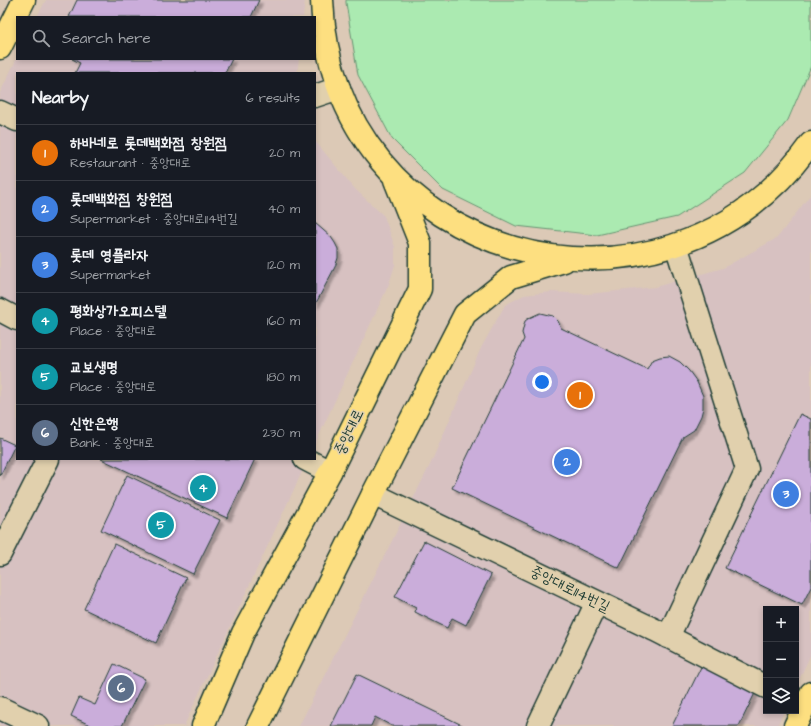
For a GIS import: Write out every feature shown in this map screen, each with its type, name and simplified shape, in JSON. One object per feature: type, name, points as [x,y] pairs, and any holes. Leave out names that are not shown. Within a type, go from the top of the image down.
[{"type":"main road","points":[[0,48],[24,0]]},
{"type":"main road","points":[[322,0],[327,48],[339,88],[361,133],[376,154],[392,173],[427,205],[455,224],[511,248],[550,257],[598,260],[650,253],[676,245],[717,227],[754,203],[787,173],[811,142]]},
{"type":"main road","name":"중앙대로","points":[[203,726],[243,633],[330,472],[420,289],[420,243],[392,173]]},
{"type":"main road","points":[[258,726],[373,494],[465,314],[511,277],[571,259]]},
{"type":"main road","points":[[795,726],[806,703]]},
{"type":"street","points":[[316,96],[339,88]]},
{"type":"street","points":[[0,112],[16,120]]},
{"type":"street","points":[[668,637],[747,469],[676,245]]},
{"type":"street","points":[[0,310],[16,318]]},
{"type":"street","points":[[0,554],[47,460]]},
{"type":"street","points":[[307,460],[330,472]]},
{"type":"street","name":"중앙대로114번길","points":[[373,494],[597,602],[763,685]]},
{"type":"street","points":[[538,726],[597,602]]},
{"type":"street","points":[[0,708],[38,726]]},
{"type":"shaded area","points":[[46,0],[305,0],[303,16],[38,16]]},
{"type":"shaded area","points":[[16,60],[299,60],[297,72],[16,72],[16,460],[308,460],[184,726],[0,726],[0,93]]},
{"type":"shaded area","points":[[316,142],[355,189],[384,216],[395,247],[395,265],[389,284],[316,442]]},
{"type":"shaded area","points":[[811,194],[811,654],[799,680],[799,606],[763,606],[763,714],[783,714],[777,726],[299,726],[430,465],[481,348],[505,305],[524,295],[551,292],[588,294],[655,287],[723,268],[777,238]]},
{"type":"green space","points":[[346,0],[811,0],[811,66],[788,120],[745,173],[677,217],[597,235],[516,226],[443,190],[392,139],[358,75]]},
{"type":"building","points":[[77,0],[259,0],[251,16],[69,16]]},
{"type":"building","points":[[74,60],[232,60],[226,72],[76,72],[80,63]]},
{"type":"building","points":[[316,224],[331,237],[338,249],[338,258],[335,267],[316,303]]},
{"type":"building","points":[[540,313],[553,316],[558,321],[561,328],[647,369],[652,360],[669,356],[680,362],[689,371],[697,382],[703,396],[701,416],[694,430],[683,437],[619,568],[452,488],[524,339],[522,333],[525,321]]},
{"type":"building","points":[[800,414],[811,419],[811,587],[802,605],[725,568]]},
{"type":"building","points":[[0,438],[15,445],[0,476]]},
{"type":"building","points":[[103,460],[255,460],[227,518]]},
{"type":"building","points":[[127,475],[220,520],[193,574],[101,530]]},
{"type":"building","points":[[424,541],[491,575],[466,625],[452,618],[447,628],[415,612],[416,608],[395,597]]},
{"type":"building","points":[[114,544],[186,578],[156,643],[84,609]]},
{"type":"building","points":[[114,664],[145,679],[122,726],[92,726],[71,716],[79,698],[95,705]]},
{"type":"building","points":[[702,665],[756,691],[739,726],[672,726]]},
{"type":"building","points":[[357,674],[464,726],[392,726],[375,717],[371,726],[331,726]]},
{"type":"place","name":"하바네로 롯데백화점 창원점","points":[[580,395]]},
{"type":"place","name":"롯데백화점 창원점","points":[[567,462]]},
{"type":"place","name":"평화상가오피스텔","points":[[203,488]]},
{"type":"place","name":"롯데 영플라자","points":[[786,494]]},
{"type":"place","name":"교보생명","points":[[161,525]]},
{"type":"place","name":"신한은행","points":[[121,688]]}]
